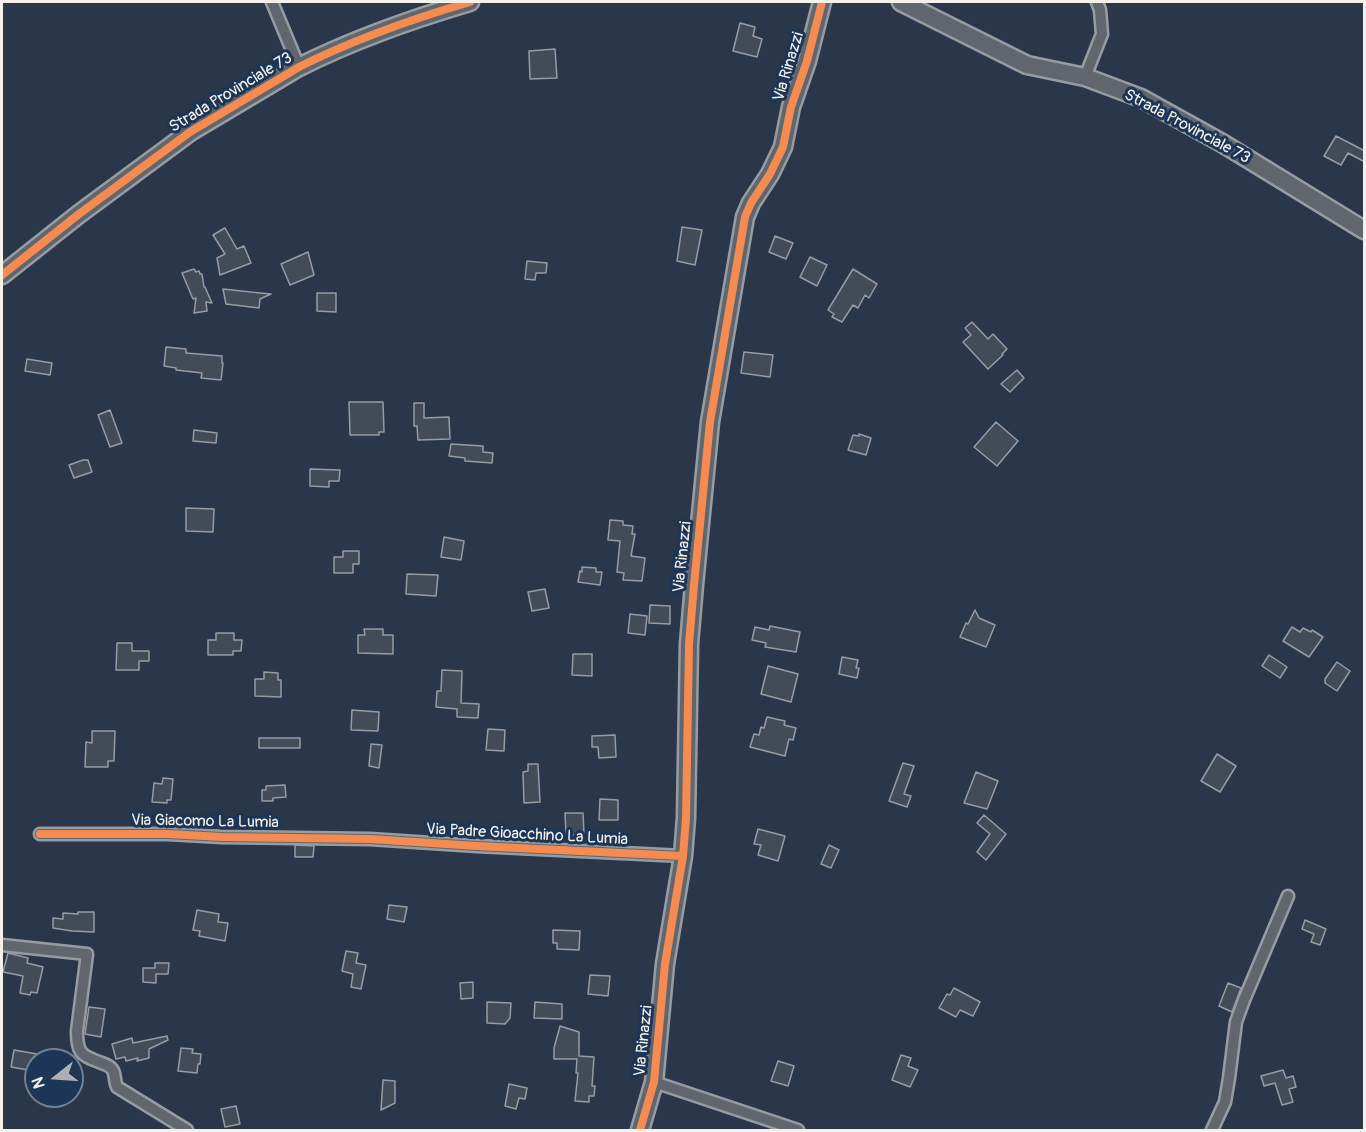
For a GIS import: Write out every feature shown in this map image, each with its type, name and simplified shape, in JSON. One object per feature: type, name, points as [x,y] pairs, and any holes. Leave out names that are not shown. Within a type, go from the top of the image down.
[{"type":"street","points":[[272,2],[298,67]]},
{"type":"street","name":"Strada Provinciale 73","points":[[2,275],[79,214],[190,132],[298,67],[421,17],[470,2]]},
{"type":"street","name":"Via Rinazzi","points":[[640,1131],[654,1082],[665,964],[683,856],[686,818],[689,644],[710,422],[745,217],[783,147],[791,108],[807,62],[822,2]]},
{"type":"street","name":"Strada Provinciale 73","points":[[901,2],[1027,64],[1085,77],[1141,98],[1222,143],[1365,230]]},
{"type":"street","points":[[1085,77],[1102,34],[1097,2]]},
{"type":"street","name":"Via Giacomo La Lumia","points":[[40,834],[168,834],[370,839]]},
{"type":"street","name":"Via Padre Gioacchino La Lumia","points":[[370,839],[683,856]]},
{"type":"street","points":[[1212,1131],[1225,1102],[1236,1023],[1288,896]]},
{"type":"street","points":[[2,945],[87,954],[77,1031],[80,1053],[84,1057],[107,1065],[114,1072],[117,1087],[187,1131]]},
{"type":"street","points":[[654,1082],[798,1131]]},
{"type":"building","points":[[740,23],[755,27],[753,36],[762,39],[757,57],[733,51]]},
{"type":"building","points":[[555,49],[557,78],[530,79],[529,51]]},
{"type":"building","points":[[1336,136],[1365,151],[1365,162],[1348,153],[1341,165],[1324,156]]},
{"type":"building","points":[[682,227],[702,230],[695,265],[677,261]]},
{"type":"building","points":[[225,228],[237,249],[244,246],[251,263],[220,275],[217,258],[225,254],[213,235]]},
{"type":"building","points":[[775,236],[793,243],[786,259],[769,252]]},
{"type":"building","points":[[308,252],[314,275],[290,285],[281,264]]},
{"type":"building","points":[[810,257],[827,265],[817,286],[800,277]]},
{"type":"building","points":[[527,261],[547,263],[546,273],[536,273],[535,280],[525,279]]},
{"type":"building","points":[[194,269],[202,274],[204,287],[212,303],[206,302],[207,311],[194,313],[196,298],[193,299],[182,273]]},
{"type":"building","points":[[853,269],[877,284],[869,298],[865,295],[858,308],[853,305],[842,322],[832,317],[834,314],[828,310]]},
{"type":"building","points":[[223,289],[271,294],[260,299],[259,308],[226,304]]},
{"type":"building","points":[[317,293],[336,293],[336,312],[317,311]]},
{"type":"building","points":[[972,322],[988,339],[993,334],[1007,349],[988,369],[963,342],[971,335],[965,328]]},
{"type":"building","points":[[166,347],[186,349],[186,353],[222,356],[221,380],[201,378],[202,373],[164,366]]},
{"type":"building","points":[[744,352],[773,355],[770,377],[741,373]]},
{"type":"building","points":[[27,359],[52,363],[50,375],[25,371]]},
{"type":"building","points":[[1017,370],[1024,378],[1010,392],[1001,384]]},
{"type":"building","points":[[349,402],[383,402],[384,432],[379,432],[379,435],[350,435]]},
{"type":"building","points":[[414,403],[424,403],[424,418],[449,417],[450,439],[418,440],[417,426],[414,426]]},
{"type":"building","points":[[110,410],[122,443],[110,447],[98,415]]},
{"type":"building","points":[[996,422],[1018,441],[997,466],[974,447]]},
{"type":"building","points":[[194,430],[217,433],[216,443],[193,441]]},
{"type":"building","points":[[859,434],[871,438],[866,455],[848,450],[853,435],[859,436]]},
{"type":"building","points":[[451,444],[483,446],[483,452],[493,453],[492,463],[465,461],[465,458],[449,456]]},
{"type":"building","points":[[88,460],[92,472],[74,478],[69,465]]},
{"type":"building","points":[[310,469],[340,470],[339,481],[329,481],[329,487],[310,486]]},
{"type":"building","points":[[186,508],[214,509],[213,532],[186,531]]},
{"type":"building","points":[[610,520],[623,521],[623,525],[633,526],[632,534],[635,534],[631,556],[645,558],[642,581],[623,580],[624,573],[617,572],[620,541],[608,540]]},
{"type":"building","points":[[444,537],[464,541],[461,560],[441,557]]},
{"type":"building","points":[[343,551],[359,551],[359,564],[353,564],[353,573],[334,573],[334,557],[343,557]]},
{"type":"building","points":[[582,567],[596,568],[596,572],[602,572],[600,585],[578,582]]},
{"type":"building","points":[[407,574],[438,575],[436,596],[406,594]]},
{"type":"building","points":[[545,589],[549,608],[532,611],[528,592]]},
{"type":"building","points":[[650,605],[670,606],[670,624],[649,623]]},
{"type":"building","points":[[975,610],[979,618],[995,625],[986,647],[960,637]]},
{"type":"building","points":[[630,614],[647,616],[645,635],[628,633]]},
{"type":"building","points":[[770,626],[800,632],[796,652],[765,647],[766,643],[752,640],[755,627],[769,630]]},
{"type":"building","points":[[1292,627],[1300,632],[1303,628],[1311,632],[1312,630],[1323,637],[1309,657],[1283,641]]},
{"type":"building","points":[[364,629],[383,629],[383,635],[393,635],[393,654],[358,653],[358,635],[365,635]]},
{"type":"building","points":[[216,633],[234,633],[234,640],[242,640],[241,651],[233,651],[233,655],[208,655],[208,640],[216,640]]},
{"type":"building","points":[[117,643],[132,643],[132,651],[149,651],[149,661],[139,661],[139,670],[116,670]]},
{"type":"building","points":[[573,654],[592,654],[592,676],[572,675]]},
{"type":"building","points":[[1269,655],[1287,667],[1280,678],[1262,666]]},
{"type":"building","points":[[842,657],[858,660],[857,678],[839,674]]},
{"type":"building","points":[[1337,662],[1350,671],[1337,691],[1325,683],[1325,679]]},
{"type":"building","points":[[768,666],[798,674],[791,702],[761,694]]},
{"type":"building","points":[[442,670],[462,671],[461,703],[479,704],[478,718],[457,717],[457,709],[436,707],[437,691],[441,691]]},
{"type":"building","points":[[264,672],[278,673],[278,680],[281,680],[281,697],[255,696],[255,679],[264,679]]},
{"type":"building","points":[[352,710],[379,712],[378,731],[351,730]]},
{"type":"building","points":[[767,717],[785,721],[784,725],[796,728],[793,740],[789,739],[785,756],[750,747],[754,734],[759,735]]},
{"type":"building","points":[[488,729],[505,730],[504,751],[486,750]]},
{"type":"building","points":[[92,731],[115,731],[114,761],[108,761],[108,767],[85,767],[86,742],[92,743]]},
{"type":"building","points":[[615,735],[616,757],[599,758],[598,747],[592,747],[592,736]]},
{"type":"building","points":[[259,738],[300,738],[300,748],[259,748]]},
{"type":"building","points":[[371,744],[382,745],[379,768],[369,766]]},
{"type":"building","points":[[1217,754],[1236,766],[1220,792],[1201,781]]},
{"type":"building","points":[[903,763],[914,766],[904,794],[911,796],[907,807],[889,801]]},
{"type":"building","points":[[528,764],[538,764],[540,802],[524,803],[523,772],[528,771]]},
{"type":"building","points":[[976,772],[998,781],[987,809],[964,803]]},
{"type":"building","points":[[163,778],[173,779],[171,800],[167,800],[167,803],[152,802],[154,783],[162,784]]},
{"type":"building","points":[[285,785],[286,797],[273,798],[273,801],[262,801],[262,790],[266,790],[266,786]]},
{"type":"building","points":[[600,799],[618,800],[618,820],[599,820]]},
{"type":"building","points":[[565,813],[583,813],[584,835],[566,835]]},
{"type":"building","points":[[984,815],[1006,834],[986,860],[977,852],[990,834],[977,823]]},
{"type":"building","points":[[758,829],[785,836],[778,861],[758,855],[761,845],[754,844]]},
{"type":"building","points":[[295,845],[314,846],[313,857],[295,857]]},
{"type":"building","points":[[829,845],[839,850],[831,868],[821,864]]},
{"type":"building","points":[[389,905],[407,907],[404,922],[387,919]]},
{"type":"building","points":[[197,910],[219,914],[218,922],[228,923],[225,941],[199,936],[200,931],[193,930]]},
{"type":"building","points":[[78,912],[94,912],[94,932],[53,928],[53,918],[63,919],[63,913],[78,914]]},
{"type":"building","points":[[1305,920],[1326,929],[1320,945],[1311,942],[1314,934],[1302,929]]},
{"type":"building","points":[[553,930],[580,931],[579,950],[557,949],[557,943],[553,943]]},
{"type":"building","points":[[346,951],[358,953],[356,963],[366,965],[361,989],[351,987],[353,974],[342,971]]},
{"type":"building","points":[[8,953],[28,958],[27,963],[43,967],[37,993],[31,992],[30,995],[20,993],[23,976],[3,972]]},
{"type":"building","points":[[155,963],[169,963],[168,974],[156,974],[156,983],[143,982],[143,968],[155,968]]},
{"type":"building","points":[[590,975],[610,976],[608,996],[588,994]]},
{"type":"building","points":[[473,982],[473,998],[461,999],[460,983]]},
{"type":"building","points":[[1228,983],[1241,988],[1232,1012],[1219,1006]]},
{"type":"building","points":[[954,988],[980,1002],[973,1016],[960,1010],[956,1017],[939,1008],[947,994],[950,995]]},
{"type":"building","points":[[487,1002],[511,1003],[510,1018],[505,1024],[487,1023]]},
{"type":"building","points":[[535,1002],[562,1004],[562,1019],[534,1018]]},
{"type":"building","points":[[89,1007],[105,1009],[101,1037],[85,1034]]},
{"type":"building","points":[[560,1026],[579,1032],[579,1056],[594,1057],[592,1086],[595,1086],[594,1096],[589,1096],[589,1102],[575,1101],[577,1059],[554,1059],[554,1048]]},
{"type":"building","points":[[167,1036],[168,1040],[149,1049],[149,1058],[137,1061],[138,1058],[126,1061],[125,1057],[116,1059],[112,1044],[132,1038],[133,1043]]},
{"type":"building","points":[[181,1048],[193,1049],[192,1053],[201,1054],[197,1073],[178,1071]]},
{"type":"building","points":[[14,1050],[24,1052],[24,1069],[11,1067]]},
{"type":"building","points":[[901,1055],[911,1058],[908,1066],[918,1070],[910,1087],[892,1080]]},
{"type":"building","points":[[778,1061],[794,1066],[788,1086],[771,1081]]},
{"type":"building","points":[[1283,1070],[1286,1078],[1293,1076],[1296,1087],[1289,1089],[1293,1102],[1282,1105],[1275,1083],[1264,1086],[1261,1076]]},
{"type":"building","points":[[383,1080],[395,1081],[395,1103],[381,1110]]},
{"type":"building","points":[[509,1084],[527,1088],[525,1099],[519,1098],[516,1109],[505,1106]]},
{"type":"building","points":[[236,1106],[240,1124],[225,1127],[221,1109]]},
{"type":"cycle path","points":[[2,275],[79,214],[190,132],[299,67],[383,31],[470,2]]},
{"type":"cycle path","points":[[640,1130],[654,1082],[665,964],[683,856],[686,818],[689,644],[710,422],[745,217],[783,147],[791,107],[807,61],[822,2]]},
{"type":"cycle path","points":[[40,834],[168,834],[370,839],[683,856]]}]
